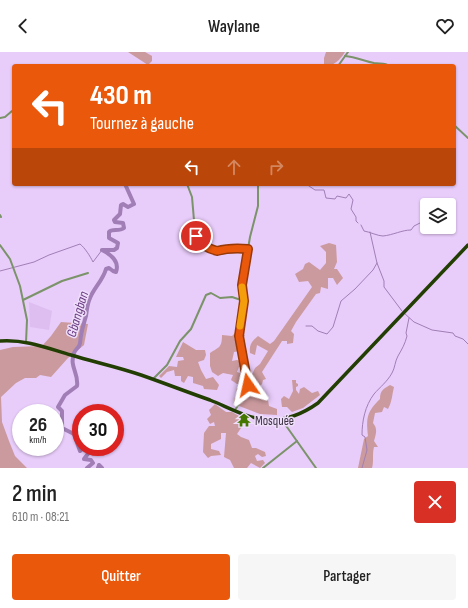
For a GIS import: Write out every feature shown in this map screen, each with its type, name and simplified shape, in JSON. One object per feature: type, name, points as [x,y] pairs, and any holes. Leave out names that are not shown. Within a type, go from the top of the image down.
[{"type":"highway","points":[[0,341],[16,340],[26,342],[141,375],[256,418],[271,420],[281,419],[298,414],[318,403],[468,245]]},
{"type":"street","points":[[339,64],[348,52]]},
{"type":"street","points":[[345,56],[355,57],[376,64]]},
{"type":"street","points":[[0,118],[12,111]]},
{"type":"street","points":[[456,127],[468,138]]},
{"type":"street","points":[[188,186],[192,196],[195,232],[201,244],[217,251],[232,248],[248,249]]},
{"type":"street","points":[[234,411],[248,385],[239,336],[244,301],[242,285],[248,249],[258,206],[258,186]]},
{"type":"street","points":[[0,245],[13,266],[18,278],[27,320],[26,342]]},
{"type":"street","points":[[22,300],[62,281],[88,273]]},
{"type":"street","points":[[152,380],[167,364],[180,341],[190,329],[206,295],[211,293],[220,298],[232,297],[244,301]]},
{"type":"street","points":[[281,419],[316,468]]},
{"type":"street","points":[[263,468],[297,441]]},
{"type":"shaded area","points":[[128,52],[145,52],[152,56],[152,61],[149,64],[146,64]]},
{"type":"shaded area","points":[[326,52],[345,52],[341,58],[333,64],[324,64]]},
{"type":"shaded area","points":[[329,243],[336,245],[337,262],[334,269],[337,269],[343,278],[337,285],[333,278],[328,278],[328,289],[321,287],[320,293],[316,294],[291,331],[294,334],[293,343],[287,344],[287,341],[282,341],[262,372],[266,379],[263,380],[262,384],[258,388],[268,400],[269,406],[277,409],[277,415],[260,414],[234,404],[234,399],[238,394],[236,389],[243,385],[251,377],[255,368],[260,364],[268,351],[257,345],[255,355],[250,353],[251,343],[258,336],[270,344],[274,341],[312,287],[308,281],[299,282],[295,274],[303,269],[305,264],[309,262],[320,270],[326,263],[326,252],[320,246]]},
{"type":"shaded area","points":[[29,302],[52,311],[49,330],[30,327]]},
{"type":"shaded area","points":[[61,322],[88,324],[84,345],[68,358],[51,377],[40,375],[36,378],[25,378],[16,383],[1,397],[2,422],[12,448],[12,456],[15,456],[27,468],[0,468],[0,350],[13,347],[42,346]]},
{"type":"shaded area","points":[[236,332],[240,335],[245,335],[243,339],[238,337],[234,338],[240,348],[240,351],[234,352],[232,361],[237,360],[243,362],[243,367],[239,367],[237,372],[240,373],[243,383],[237,384],[231,380],[233,375],[223,373],[218,376],[212,372],[210,366],[210,353],[221,345],[222,335],[232,336]]},
{"type":"shaded area","points":[[183,342],[196,350],[205,350],[206,355],[204,360],[198,362],[206,379],[213,377],[219,385],[217,390],[204,389],[203,386],[193,383],[193,377],[188,376],[184,383],[181,381],[181,376],[175,376],[174,370],[167,372],[161,378],[159,376],[169,366],[177,367],[178,361],[184,360],[183,357],[176,357]]},
{"type":"shaded area","points":[[292,380],[296,380],[296,383],[298,384],[296,390],[299,394],[300,389],[304,387],[312,393],[318,391],[320,395],[303,408],[292,412],[287,407],[282,407],[281,399],[284,396],[289,399],[293,391]]},
{"type":"shaded area","points":[[390,385],[394,387],[388,409],[384,407],[382,412],[375,413],[373,423],[376,427],[376,432],[374,441],[378,447],[374,447],[372,468],[358,468],[364,439],[368,436],[368,415],[380,399],[382,390]]},
{"type":"shaded area","points":[[215,404],[226,412],[232,412],[239,416],[239,420],[243,425],[237,434],[249,440],[252,448],[265,452],[266,456],[262,457],[258,454],[255,456],[257,461],[263,460],[265,463],[260,468],[251,463],[247,468],[234,468],[230,460],[224,457],[226,433],[221,433],[221,439],[211,444],[211,449],[219,451],[221,455],[211,456],[208,458],[203,452],[204,433],[209,426],[215,426],[214,422],[210,424],[207,419],[211,415],[209,410]]},
{"type":"waterway","name":"Gbangban","points":[[72,433],[62,428],[62,411],[58,407],[65,395],[77,386],[77,377],[73,366],[73,358],[74,352],[80,344],[89,300],[103,277],[106,269],[109,268],[116,272],[117,264],[114,258],[102,250],[114,250],[117,248],[118,243],[109,238],[109,232],[124,228],[123,223],[115,222],[114,220],[120,214],[121,205],[123,204],[128,207],[134,204],[126,186]]},
{"type":"waterway","points":[[309,186],[315,190],[324,190],[326,198],[335,199],[337,196],[346,198],[349,194],[353,200],[351,209],[358,223]]},
{"type":"waterway","points":[[361,225],[364,231],[383,236],[411,230],[414,226],[420,223]]},
{"type":"waterway","points":[[370,232],[377,263],[384,281],[384,287],[402,311]]},
{"type":"waterway","points":[[0,271],[34,262],[80,244],[93,262],[102,250]]},
{"type":"waterway","points":[[306,326],[312,326],[318,331],[327,334],[333,327],[341,301],[355,289],[373,270],[377,263]]},
{"type":"waterway","points":[[404,313],[414,322],[432,330],[453,333],[455,336],[463,339],[468,344]]},
{"type":"waterway","points":[[362,468],[367,450],[365,437],[362,435],[363,419],[366,409],[374,394],[388,379],[393,371],[407,336],[406,333],[409,318]]},
{"type":"waterway","name":"Gbangban","points":[[86,456],[84,459],[91,460],[93,463],[87,468]]},
{"type":"waterway","name":"Gbangban","points":[[98,468],[99,465],[102,468]]},
{"type":"slow traffic","points":[[240,326],[244,301],[242,287]]},
{"type":"place","name":"Mosquée","points":[[244,420]]},
{"type":"route","points":[[196,236],[201,244],[217,251],[232,248],[248,249],[242,285],[244,301],[239,336],[248,385]]}]
